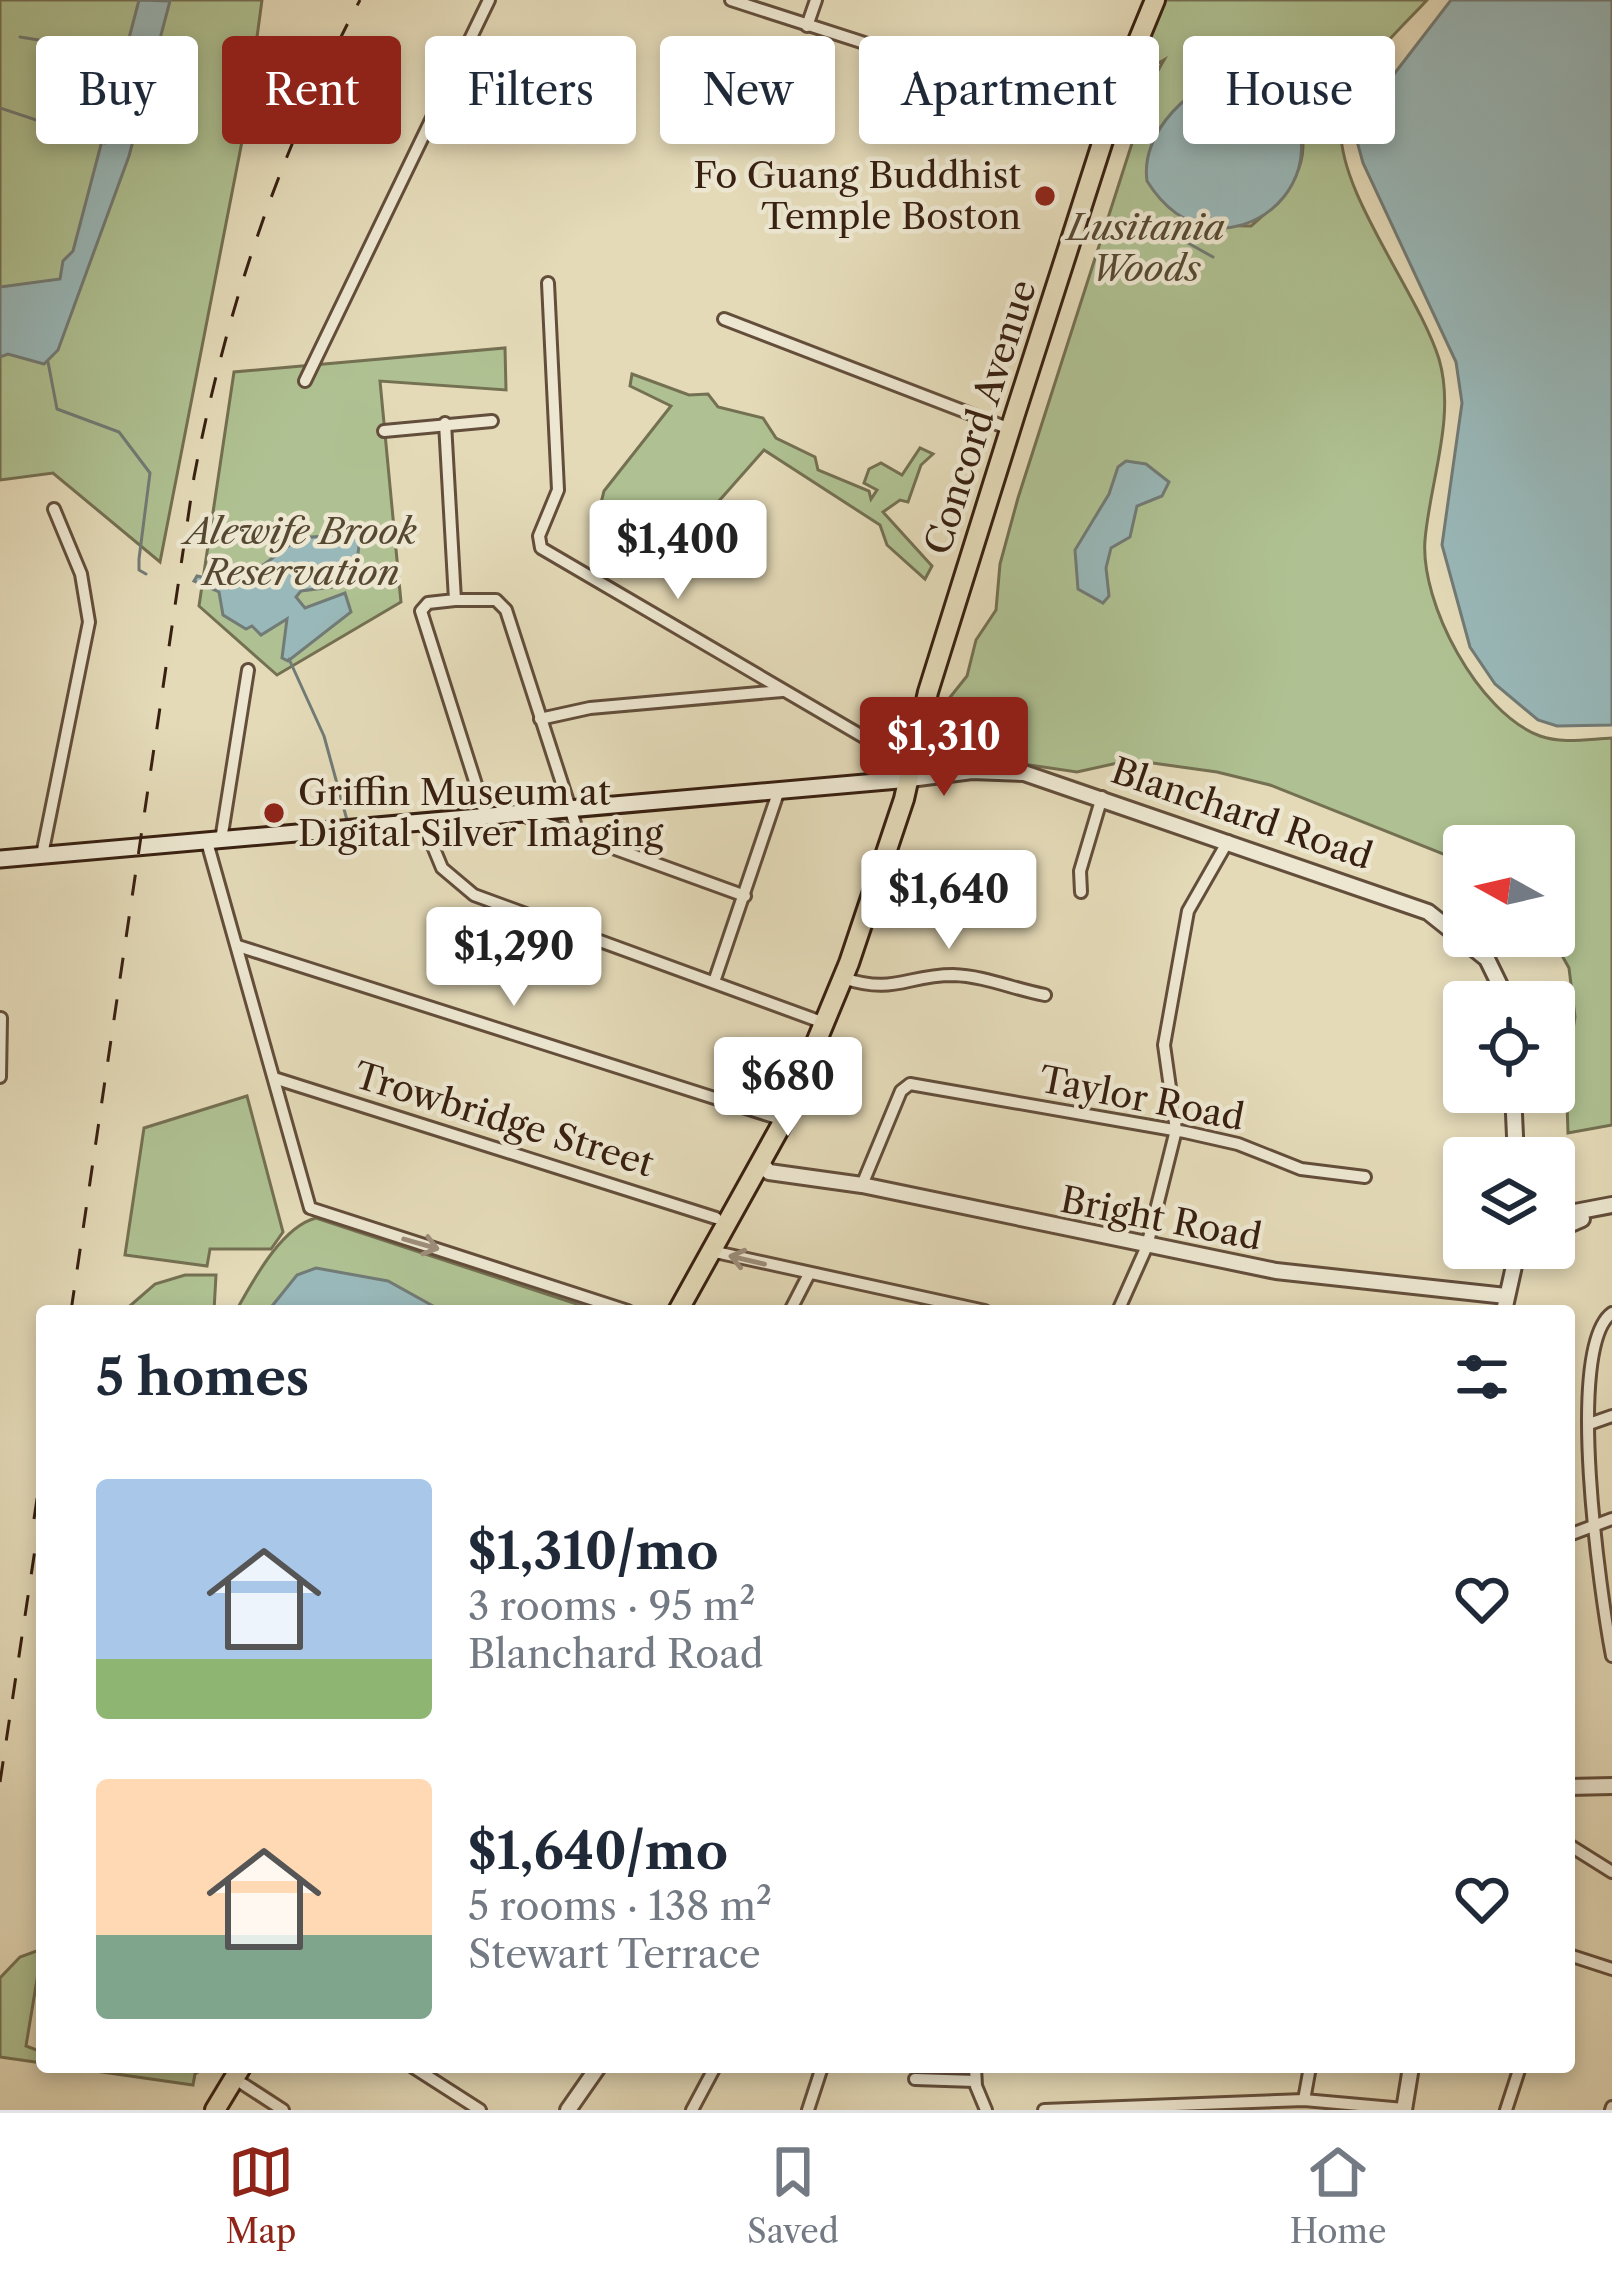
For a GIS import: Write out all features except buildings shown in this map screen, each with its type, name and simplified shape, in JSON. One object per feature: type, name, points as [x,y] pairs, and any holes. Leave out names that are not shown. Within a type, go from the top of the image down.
[{"type":"main road","name":"Concord Avenue","points":[[1140,36],[1155,0]]},
{"type":"main road","name":"Concord Avenue","points":[[671,1305],[778,1120],[843,979],[903,773],[1102,144]]},
{"type":"main road","name":"Concord Avenue","points":[[778,1120],[903,773]]},
{"type":"main road","name":"Blanchard Road","points":[[0,859],[569,811],[903,773]]},
{"type":"main road","name":"Concord Avenue","points":[[681,1305],[705,1250]]},
{"type":"main road","points":[[215,2110],[246,2073]]},
{"type":"main road","points":[[227,2110],[246,2073]]},
{"type":"street","points":[[305,381],[489,0]]},
{"type":"street","points":[[731,0],[859,42]]},
{"type":"street","points":[[807,26],[816,0]]},
{"type":"street","points":[[548,284],[558,490],[539,544],[554,558],[785,691],[903,773]]},
{"type":"street","points":[[724,319],[1010,429]]},
{"type":"street","points":[[384,431],[492,421]]},
{"type":"street","points":[[445,423],[455,600]]},
{"type":"street","points":[[42,855],[89,622],[81,574],[54,509]]},
{"type":"street","points":[[486,816],[421,611],[428,603],[502,604],[580,838]]},
{"type":"street","points":[[248,670],[214,841],[310,1208],[609,1305]]},
{"type":"street","points":[[540,719],[590,708],[785,691]]},
{"type":"street","points":[[920,719],[927,740],[950,762],[971,771]]},
{"type":"street","name":"Blanchard Road","points":[[903,773],[1024,772],[1228,841],[1428,911],[1487,959],[1498,981]]},
{"type":"street","points":[[714,982],[779,790]]},
{"type":"street","points":[[1081,892],[1079,871],[1102,797]]},
{"type":"street","points":[[522,815],[745,896]]},
{"type":"street","points":[[423,822],[442,868],[474,895],[816,1020]]},
{"type":"street","points":[[1121,1305],[1147,1246],[1176,1130],[1164,1045],[1183,933],[1193,895],[1228,841]]},
{"type":"street","points":[[238,946],[778,1120]]},
{"type":"street","points":[[843,979],[890,988],[950,975],[1045,995]]},
{"type":"street","points":[[0,1077],[1,1018]]},
{"type":"street","name":"Trowbridge Street","points":[[274,1078],[722,1219]]},
{"type":"street","name":"Taylor Road","points":[[862,1185],[907,1086],[922,1084],[1176,1130],[1238,1144],[1301,1169],[1365,1177]]},
{"type":"street","name":"Bright Road","points":[[755,1161],[775,1160],[808,1175],[1276,1271],[1506,1296]]},
{"type":"street","points":[[1575,1212],[1608,1206]]},
{"type":"street","points":[[1575,1221],[1608,1206]]},
{"type":"street","points":[[705,1250],[919,1304]]},
{"type":"street","points":[[1506,1296],[1520,1269]]},
{"type":"street","points":[[793,1305],[809,1274]]},
{"type":"street","points":[[1612,1313],[1596,1329],[1591,1527],[1612,1656]]},
{"type":"street","points":[[1592,1423],[1612,1416]]},
{"type":"street","points":[[1575,1533],[1612,1520]]},
{"type":"street","points":[[1575,1786],[1612,1786]]},
{"type":"street","points":[[1575,1849],[1612,1873]]},
{"type":"street","points":[[1575,1957],[1612,1969]]},
{"type":"street","points":[[246,2073],[284,2110]]},
{"type":"street","points":[[422,2073],[481,2110]]},
{"type":"street","points":[[568,2110],[594,2073]]},
{"type":"street","points":[[692,2110],[712,2073]]},
{"type":"street","points":[[808,2110],[820,2073]]},
{"type":"street","points":[[975,2073],[986,2110]]},
{"type":"street","points":[[1304,2100],[1309,2073]]},
{"type":"street","points":[[1044,2110],[1304,2100],[1404,2110],[1410,2073]]},
{"type":"street","points":[[1506,2110],[1518,2073]]},
{"type":"street","points":[[916,2079],[975,2081]]},
{"type":"green space","name":"Alewife Brook Reservation","points":[[0,0],[262,0],[257,36],[222,36],[222,144],[241,144],[160,562],[53,473],[0,480]]},
{"type":"green space","name":"Lusitania Woods","points":[[1155,0],[1427,0],[1394,36],[1183,36],[1183,105],[1176,110],[1203,225],[1251,226],[1295,177],[1303,144],[1342,144],[1364,210],[1439,359],[1445,403],[1425,540],[1432,594],[1443,624],[1475,680],[1517,724],[1557,740],[1612,738],[1612,1125],[1568,1133],[1567,1113],[1575,1113],[1575,981],[1571,981],[1563,957],[1575,957],[1575,825],[1443,825],[1443,854],[1270,785],[1217,772],[1131,760],[1077,772],[989,759],[984,754],[975,754],[972,760],[956,755],[941,739],[943,706],[967,676],[976,640],[996,610],[1000,564],[1018,498],[1132,144],[1159,144],[1159,69],[1164,60],[1159,63],[1159,36],[1140,36]]},
{"type":"green space","name":"Alewife Brook Reservation","points":[[505,348],[506,390],[380,381],[401,602],[277,675],[199,606],[234,372]]},
{"type":"green space","points":[[632,374],[689,395],[708,394],[718,407],[763,418],[776,438],[815,457],[818,470],[869,491],[871,499],[877,490],[864,483],[869,469],[881,463],[902,475],[920,448],[933,454],[921,465],[908,502],[900,500],[883,512],[932,566],[925,579],[887,545],[880,525],[764,450],[673,553],[674,563],[596,523],[604,491],[671,406],[630,386]]},
{"type":"green space","points":[[247,1096],[283,1232],[271,1249],[210,1249],[207,1266],[125,1255],[144,1128]]},
{"type":"green space","points":[[316,1218],[580,1305],[240,1305],[280,1243]]},
{"type":"green space","points":[[185,1275],[216,1275],[214,1305],[131,1305],[155,1284]]},
{"type":"green space","points":[[36,1951],[26,2046],[36,2050],[36,2062],[0,2057],[0,1978],[20,1957]]},
{"type":"green space","points":[[109,2073],[197,2073],[193,2085]]},
{"type":"water","points":[[139,0],[170,1],[161,36],[130,36]]},
{"type":"water","points":[[1451,0],[1612,0],[1612,725],[1557,726],[1538,720],[1495,684],[1470,647],[1442,545],[1462,403],[1456,362],[1358,144],[1395,144],[1395,73]]},
{"type":"water","points":[[1183,102],[1183,144],[1300,144],[1292,184],[1272,209],[1243,225],[1210,227],[1177,214],[1147,181],[1152,144],[1159,144],[1159,131]]},
{"type":"water","points":[[101,144],[132,144],[58,350],[44,364],[8,354],[0,357],[0,287],[60,279],[63,261],[73,251]]},
{"type":"water","points":[[1126,461],[1146,464],[1169,482],[1162,496],[1137,506],[1130,537],[1111,548],[1106,568],[1109,596],[1103,603],[1078,589],[1075,550],[1109,494],[1118,467]]},
{"type":"water","points":[[344,518],[360,536],[358,554],[332,587],[301,591],[296,597],[305,608],[345,593],[351,612],[288,661],[282,658],[287,619],[261,635],[252,626],[246,629],[223,615],[219,592],[194,581],[197,576],[225,582],[241,567],[258,569],[299,538],[325,536],[327,525]]},
{"type":"water","points":[[316,1268],[388,1281],[431,1305],[273,1305],[297,1275]]},
{"type":"waterway","points":[[20,37],[36,40]]},
{"type":"waterway","points":[[0,108],[36,120]]},
{"type":"waterway","points":[[1095,242],[1137,228],[1185,242],[1196,223]]},
{"type":"waterway","points":[[1188,243],[1213,257]]},
{"type":"waterway","points":[[48,362],[57,409],[119,432],[150,473],[139,559],[139,570],[146,574]]},
{"type":"waterway","points":[[289,659],[324,736],[347,820]]},
{"type":"railway","points":[[72,1305],[207,415],[239,292],[280,173],[360,0]]},
{"type":"railway","points":[[34,1519],[36,1506]]},
{"type":"railway","points":[[0,1782],[36,1543]]},
{"type":"place","name":"Fo Guang Buddhist Temple Boston","points":[[1045,196]]},
{"type":"place","name":"Griffin Museum at Digital Silver Imaging","points":[[274,813]]}]
